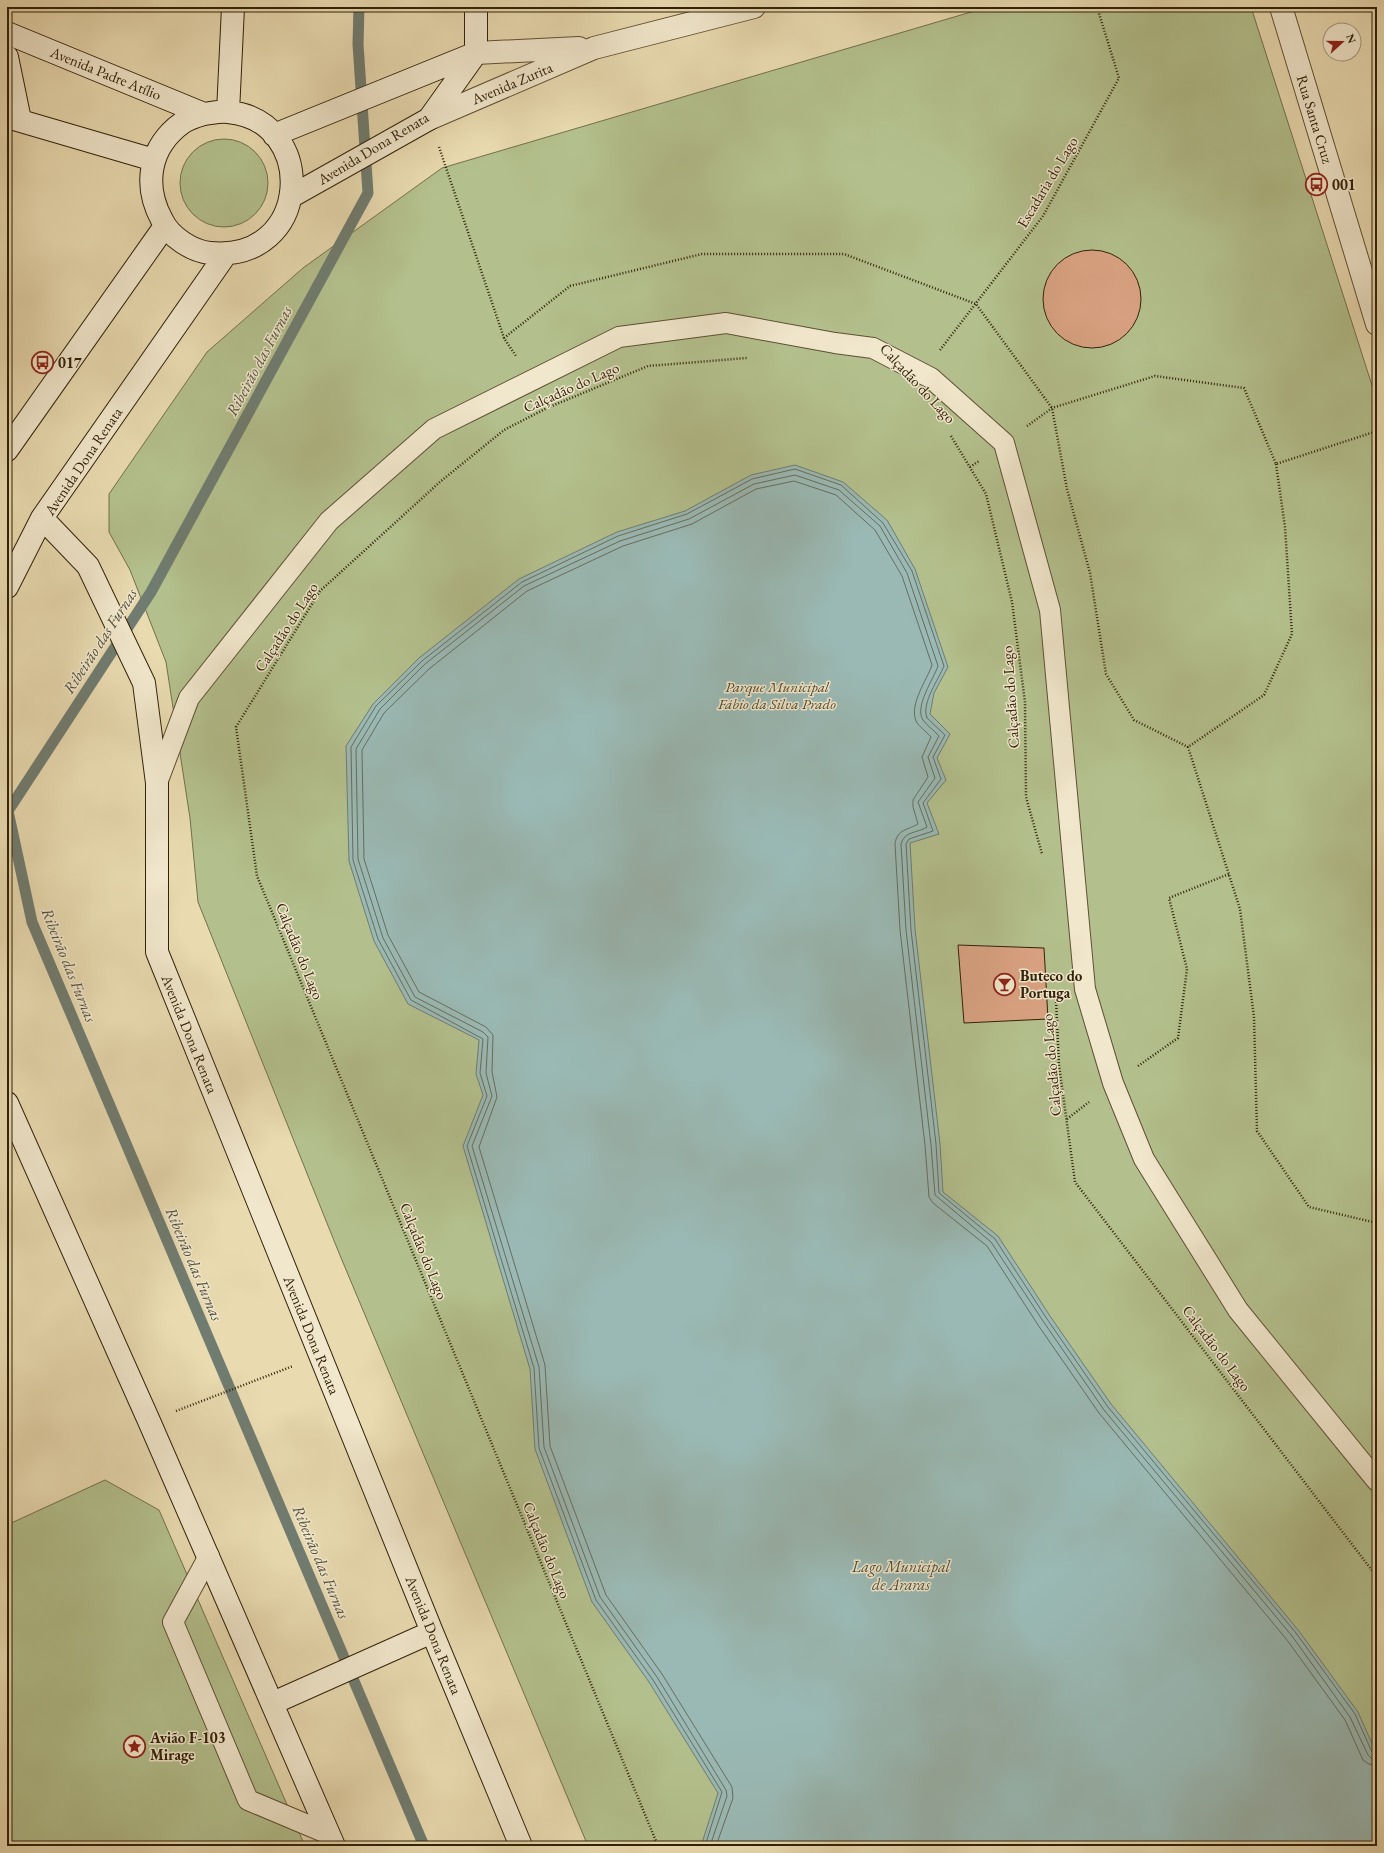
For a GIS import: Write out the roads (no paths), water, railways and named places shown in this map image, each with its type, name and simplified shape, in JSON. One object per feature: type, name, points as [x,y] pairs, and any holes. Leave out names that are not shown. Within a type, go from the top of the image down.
[{"type":"main road","points":[[228,112],[233,7]]},
{"type":"main road","points":[[274,135],[476,53],[476,7]]},
{"type":"main road","name":"Avenida Zurita","points":[[429,119],[594,48],[754,7]]},
{"type":"main road","name":"Rua Santa Cruz","points":[[1281,7],[1377,324]]},
{"type":"main road","name":"Avenida Padre Atílio","points":[[7,33],[204,114]]},
{"type":"main road","name":"Avenida Zurita","points":[[476,53],[594,48]]},
{"type":"main road","name":"Avenida Dona Renata","points":[[292,196],[429,119],[476,53]]},
{"type":"main road","points":[[7,57],[13,118],[154,160]]},
{"type":"main road","points":[[228,112],[246,115],[261,123],[274,135],[286,153],[292,174],[292,196],[284,218],[269,237],[249,249],[226,254],[204,252],[182,242],[165,226],[154,206],[150,183],[154,160],[165,139],[183,122],[204,114],[228,112]]},
{"type":"main road","points":[[7,450],[165,226]]},
{"type":"main road","name":"Avenida Dona Renata","points":[[226,254],[42,518],[88,566],[144,683],[156,783],[157,952],[432,1632],[521,1846]]},
{"type":"main road","points":[[7,587],[42,518]]},
{"type":"main road","points":[[7,1103],[209,1556],[332,1840]]},
{"type":"main road","points":[[273,1703],[432,1632]]},
{"type":"lane","points":[[156,783],[190,698],[329,521],[434,429],[619,338],[726,323],[835,343],[873,348],[931,378],[1004,443],[1050,610],[1085,989],[1112,1083],[1144,1159],[1238,1310],[1377,1481]]},
{"type":"lane","points":[[209,1556],[173,1622],[248,1800],[332,1840]]},
{"type":"water","name":"Lago Municipal de Araras","points":[[795,465],[843,482],[887,520],[915,569],[948,667],[934,693],[930,714],[950,734],[937,758],[946,780],[927,803],[939,834],[910,843],[915,929],[940,1144],[943,1192],[998,1236],[1050,1316],[1111,1404],[1299,1631],[1358,1712],[1377,1755],[1377,1846],[701,1846],[718,1793],[649,1682],[592,1602],[535,1449],[530,1369],[463,1146],[483,1095],[476,1074],[479,1040],[408,1004],[374,941],[349,861],[346,746],[373,704],[419,658],[519,579],[617,532],[685,511],[751,475]]},
{"type":"waterway","name":"Ribeirão das Furnas","points":[[359,7],[358,44],[368,193],[151,592],[8,811],[32,922],[424,1846]]},
{"type":"place","name":"001","points":[[1317,184]]},
{"type":"place","name":"017","points":[[43,362]]},
{"type":"place","name":"Buteco do Portuga","points":[[1004,984]]},
{"type":"place","name":"Avião F-103 Mirage","points":[[135,1746]]},
{"type":"park label","name":"Parque Municipal Fábio da Silva Prado","points":[[777,694]]}]
